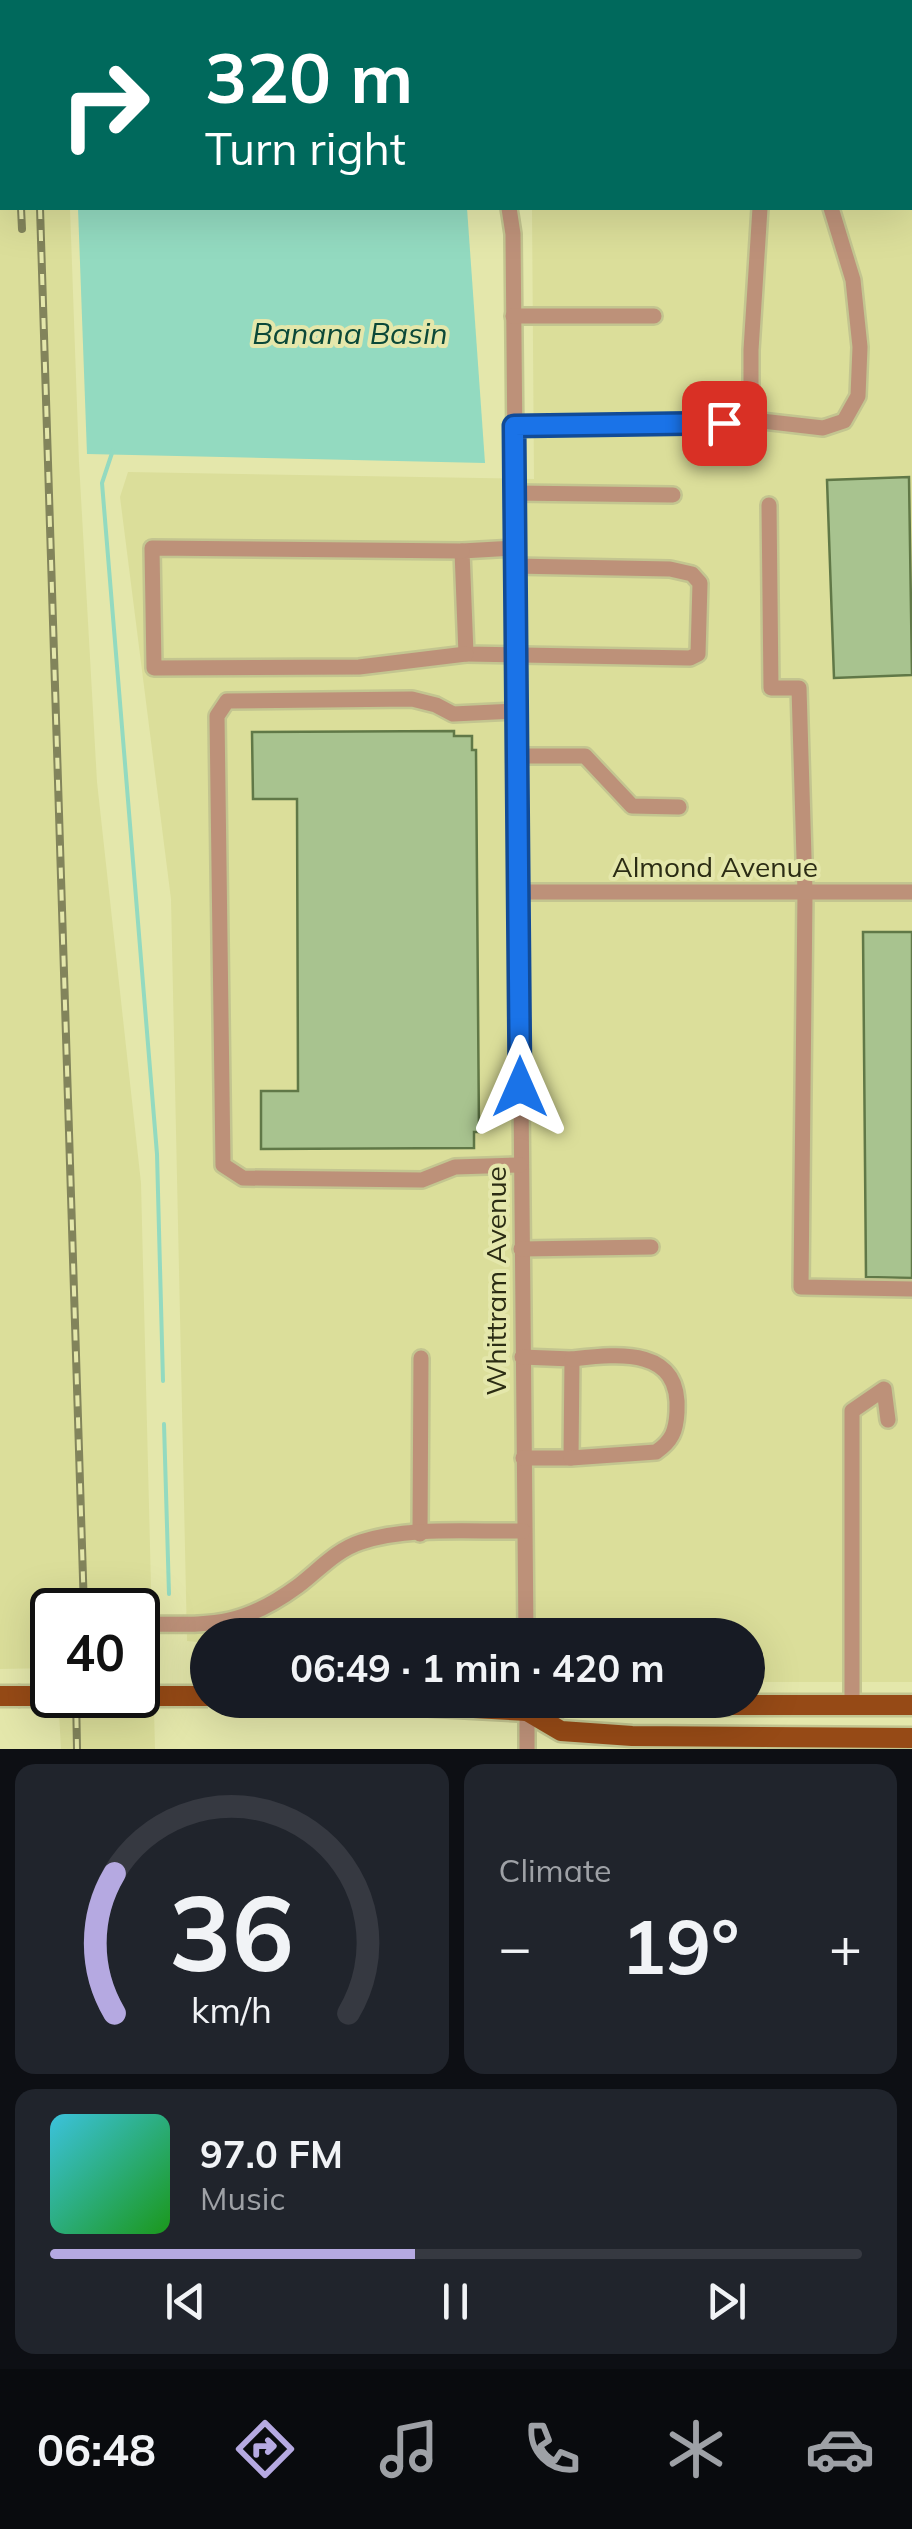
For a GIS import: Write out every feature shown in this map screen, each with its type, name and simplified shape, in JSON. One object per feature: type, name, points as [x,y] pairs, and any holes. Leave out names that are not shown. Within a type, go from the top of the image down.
[{"type":"main road","points":[[9,1696],[190,1696]]},
{"type":"main road","points":[[765,1705],[912,1706]]},
{"type":"main road","points":[[543,1718],[561,1731],[658,1737],[829,1743],[912,1738]]},
{"type":"street","name":"Whittram Avenue","points":[[509,210],[513,234],[526,1618]]},
{"type":"street","points":[[746,419],[751,405],[760,210]]},
{"type":"street","points":[[514,426],[724,423],[746,419],[823,428],[844,421],[858,396],[860,347],[853,280],[833,210]]},
{"type":"street","points":[[513,316],[654,316]]},
{"type":"street","points":[[514,493],[674,494]]},
{"type":"street","points":[[770,505],[770,688],[799,688],[805,892],[800,1287],[912,1289]]},
{"type":"street","points":[[514,548],[152,548],[154,668],[359,667],[466,654],[694,658],[700,648],[697,578],[683,571],[514,566]]},
{"type":"street","points":[[462,550],[466,654]]},
{"type":"street","points":[[516,712],[453,714],[412,699],[227,700],[217,716],[222,1165],[243,1178],[422,1180],[455,1167],[520,1165]]},
{"type":"street","points":[[517,756],[585,756],[632,806],[679,807]]},
{"type":"street","name":"Almond Avenue","points":[[518,892],[912,892]]},
{"type":"street","points":[[521,1249],[651,1247]]},
{"type":"street","points":[[522,1357],[644,1358],[660,1366],[678,1394],[676,1428],[668,1444],[656,1452],[522,1458]]},
{"type":"street","points":[[420,1534],[421,1358]]},
{"type":"street","points":[[572,1359],[572,1458]]},
{"type":"street","points":[[852,1705],[852,1411],[884,1389],[888,1420]]},
{"type":"street","points":[[160,1624],[247,1617],[270,1606],[345,1548],[389,1534],[523,1531]]},
{"type":"street","points":[[527,1718],[527,1749]]},
{"type":"shaded area","points":[[0,210],[70,210],[97,782],[141,1183],[151,1588],[30,1588],[30,1668],[0,1669]]},
{"type":"shaded area","points":[[532,210],[912,210],[912,1682],[765,1682],[765,1618],[190,1618],[190,1641],[187,1641],[171,899],[120,497],[128,472],[534,479]]},
{"type":"shaded area","points":[[59,1718],[154,1718],[155,1749],[61,1749]]},
{"type":"water","name":"Banana Basin","points":[[78,210],[467,210],[485,463],[87,454]]},
{"type":"building","points":[[909,477],[912,675],[834,678],[827,480]]},
{"type":"building","points":[[454,731],[454,736],[472,736],[472,750],[476,750],[479,1132],[474,1132],[474,1148],[261,1149],[261,1091],[298,1091],[297,799],[253,799],[252,732]]},
{"type":"building","points":[[863,932],[912,932],[912,1278],[866,1277]]},
{"type":"waterway","points":[[113,450],[102,483],[157,1154],[163,1381]]},
{"type":"waterway","points":[[164,1424],[169,1594]]},
{"type":"railway","points":[[21,210],[22,229]]},
{"type":"railway","points":[[40,210],[83,1588]]},
{"type":"railway","points":[[76,1718],[77,1749]]},
{"type":"route","points":[[520,1087],[514,426],[724,423]]}]
